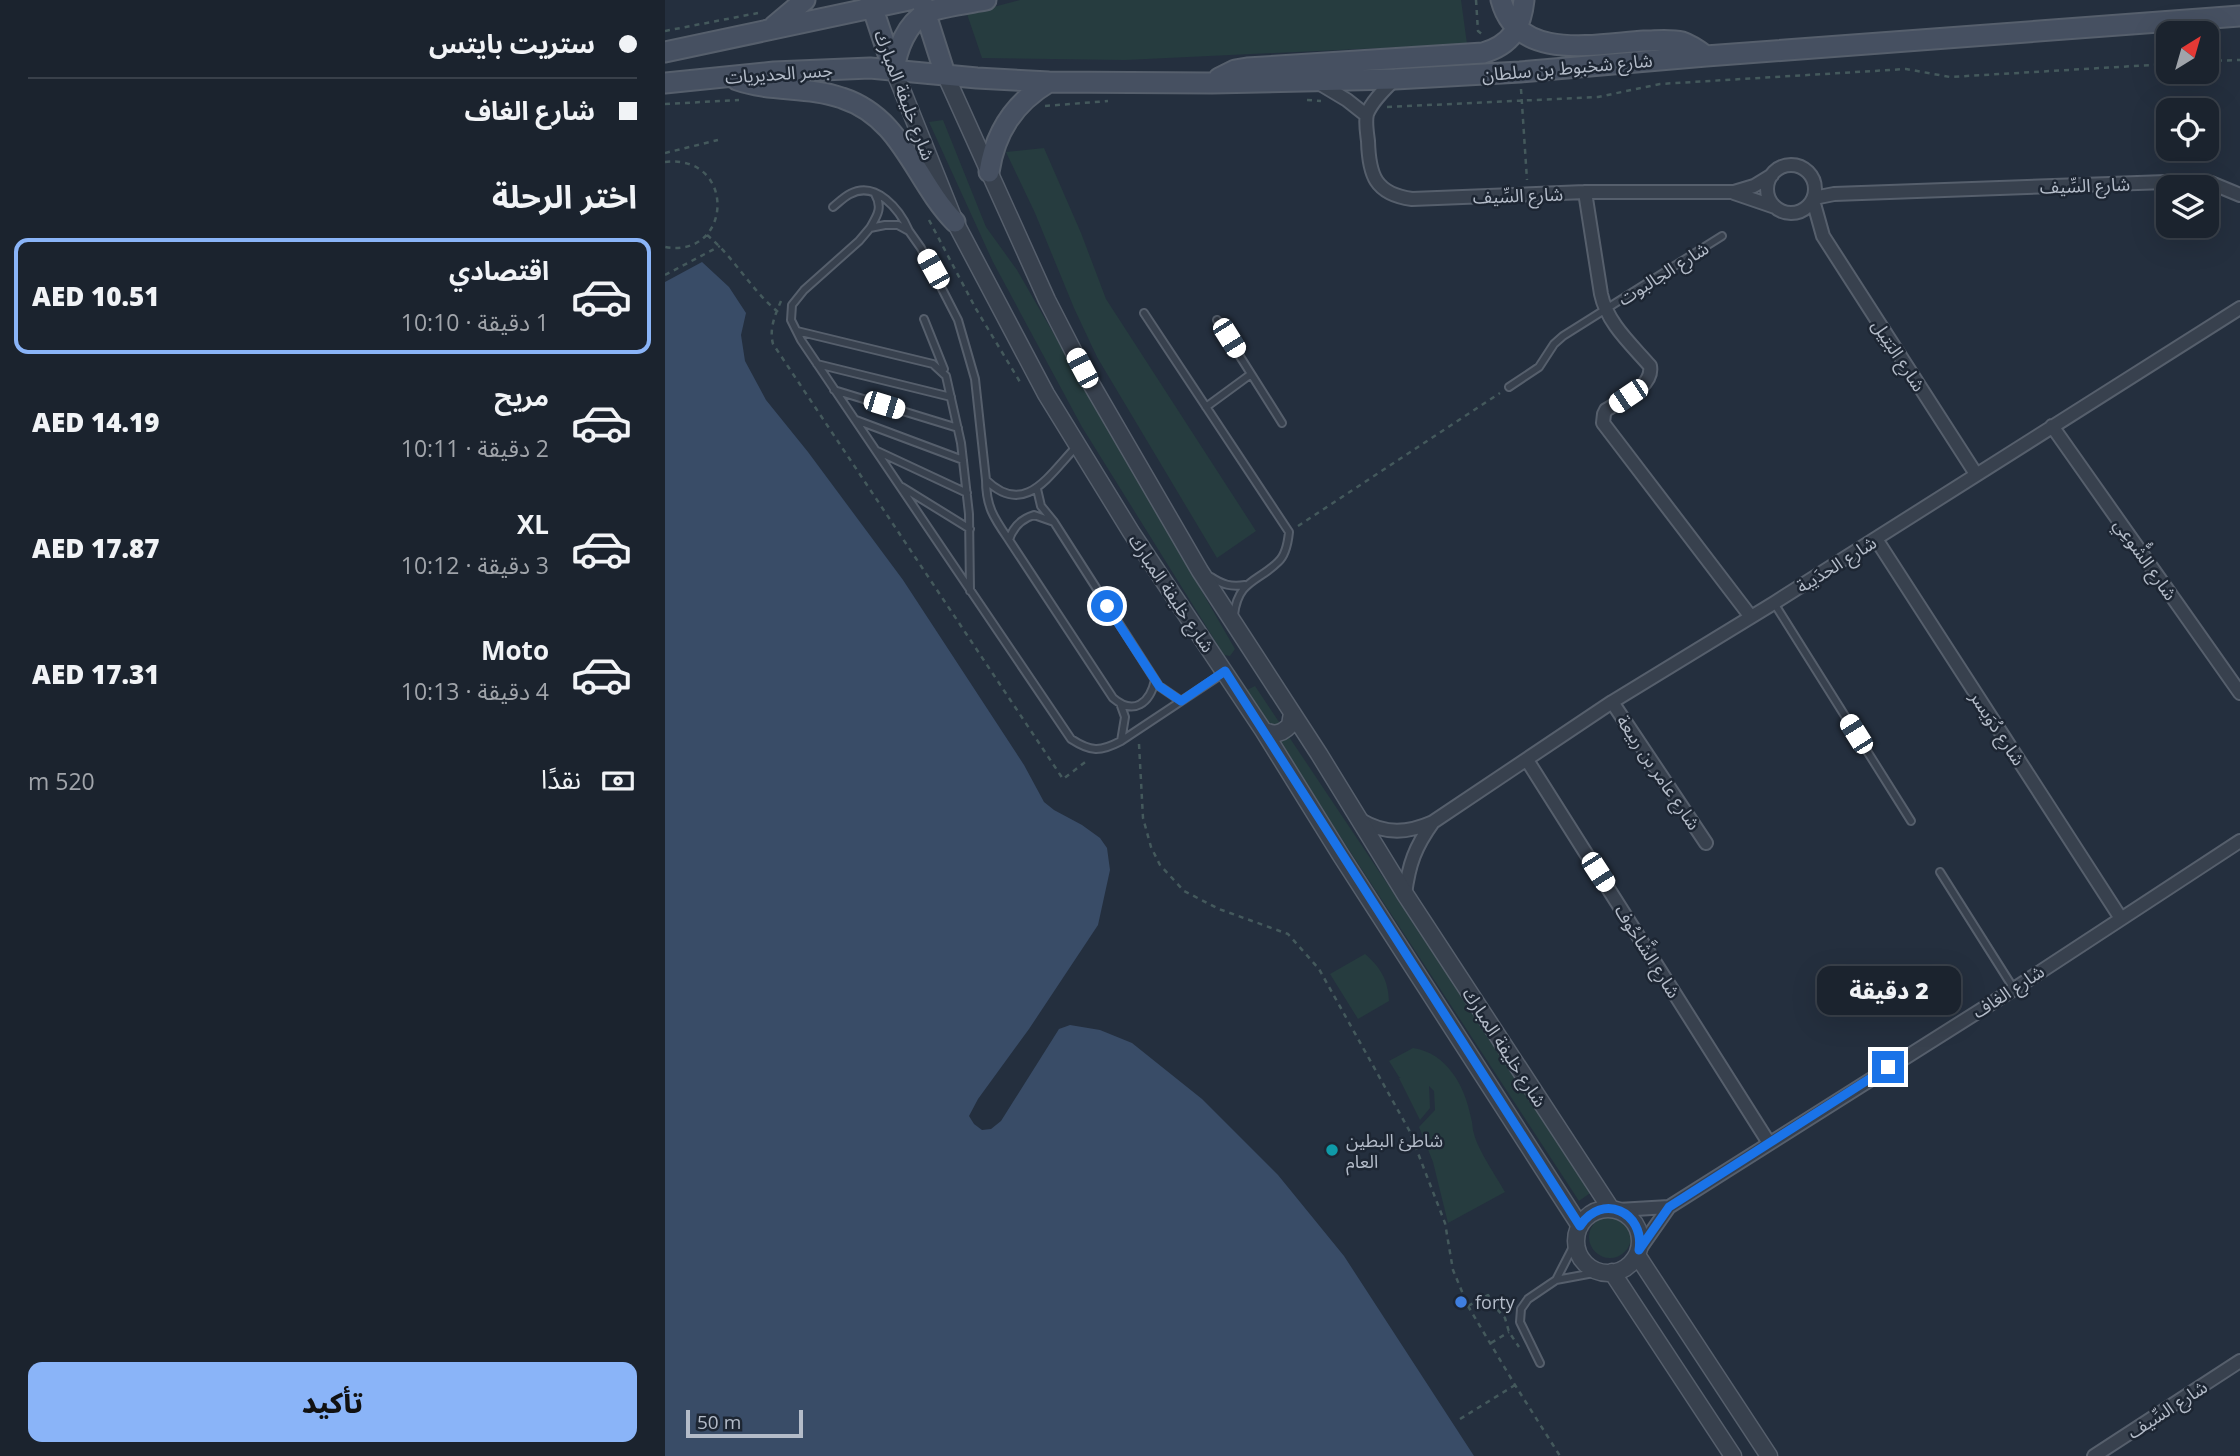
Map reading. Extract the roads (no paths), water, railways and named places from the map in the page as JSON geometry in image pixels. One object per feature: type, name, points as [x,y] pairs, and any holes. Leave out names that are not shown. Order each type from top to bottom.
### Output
[{"type":"main road","points":[[771,29],[806,0]]},
{"type":"main road","points":[[665,52],[871,4],[909,0]]},
{"type":"main road","points":[[894,70],[903,38],[924,6],[985,0]]},
{"type":"main road","points":[[1500,0],[1508,19],[1516,28],[1535,40],[1555,45],[1673,41],[1695,48],[1706,56]]},
{"type":"main road","points":[[1212,83],[1223,75],[1247,68],[1469,54],[1498,49],[1513,36],[1524,0]]},
{"type":"main road","name":"شارع خليفة المبارك","points":[[871,4],[894,70]]},
{"type":"main road","name":"شارع خليفة المبارك","points":[[924,6],[945,74]]},
{"type":"main road","name":"شارع شخبوط بن سلطان","points":[[894,70],[1049,82],[1212,83],[1395,79],[1520,72],[2240,16]]},
{"type":"main road","name":"جسر الحديريات","points":[[665,83],[822,70],[894,70]]},
{"type":"main road","points":[[726,76],[753,85],[841,97],[869,111],[896,135],[929,191],[955,222]]},
{"type":"main road","points":[[989,172],[995,143],[1009,116],[1027,96],[1049,82]]},
{"type":"street","name":"شارع خليفة المبارك","points":[[894,70],[955,222],[1010,328],[1077,446],[1263,730],[1578,1233]]},
{"type":"street","name":"شارع خليفة المبارك","points":[[945,74],[1047,300],[1076,356],[1200,571],[1361,820],[1405,894],[1614,1210]]},
{"type":"street","points":[[1316,82],[1371,112],[1382,92],[1395,79]]},
{"type":"street","name":"شارع السِّيف","points":[[1371,112],[1369,164],[1374,178],[1383,190],[1397,197],[1412,199],[1585,192],[1734,192],[1754,186],[1772,175]]},
{"type":"street","points":[[1812,177],[1815,191],[1813,199],[1801,211],[1784,212],[1775,207],[1767,188],[1772,175],[1778,169],[1793,165],[1844,194]]},
{"type":"street","name":"شارع السِّيف","points":[[1813,199],[1844,194],[2194,181],[2211,183],[2240,195]]},
{"type":"street","name":"شارع الجالبوت","points":[[1585,192],[1605,310],[1615,326],[1650,366],[1651,376],[1646,384],[1606,410],[1604,423],[1751,617]]},
{"type":"street","name":"شارع السِّيف","points":[[1734,192],[1775,207]]},
{"type":"street","name":"شارع البَتِيل","points":[[1813,199],[1823,236],[1976,474]]},
{"type":"street","name":"شارع البَتِيل","points":[[1794,213],[1823,236]]},
{"type":"street","name":"شارع الحدَيبة","points":[[1361,820],[1372,827],[1398,832],[1418,829],[1433,822],[1612,702],[1774,603],[2240,308]]},
{"type":"street","name":"شارع الشُّوعِي","points":[[2052,426],[2240,693]]},
{"type":"street","name":"شارع دُوَيسر","points":[[1876,539],[2120,917]]},
{"type":"street","name":"شارع عامر بن ربيعة","points":[[1612,702],[1706,843]]},
{"type":"street","points":[[1263,730],[1274,734],[1286,730],[1292,719],[1291,713]]},
{"type":"street","name":"شارع الشَّاحُوف","points":[[1527,760],[1769,1143]]},
{"type":"street","name":"شارع الحدَيبة","points":[[1405,894],[1415,850],[1433,822]]},
{"type":"street","name":"شارع الغاف","points":[[1638,1253],[1669,1207],[2014,989],[2120,917],[2240,841]]},
{"type":"street","name":"شارع الغاف","points":[[1614,1210],[1669,1207]]},
{"type":"street","points":[[1605,1272],[1628,1266],[1638,1253],[1641,1241],[1639,1230],[1627,1214],[1614,1210],[1598,1210],[1589,1215],[1578,1233],[1578,1251],[1583,1260],[1605,1272],[1733,1456]]},
{"type":"street","points":[[1638,1253],[1769,1456]]},
{"type":"street","name":"شارع السِّيف","points":[[2094,1456],[2240,1361]]},
{"type":"lane","points":[[832,207],[851,193],[865,189],[884,197],[904,219],[958,320],[975,379],[986,498],[992,516],[1113,698],[1130,707],[1144,702],[1153,691],[1155,680]]},
{"type":"lane","points":[[874,193],[880,202],[880,211],[870,228],[859,242],[804,290],[792,305],[791,320],[834,390],[1071,739],[1093,750],[1106,749],[1139,730],[1225,671]]},
{"type":"lane","points":[[870,228],[898,225],[909,231]]},
{"type":"lane","name":"شارع الجالبوت","points":[[1509,387],[1539,367],[1558,340],[1722,236]]},
{"type":"lane","points":[[1143,313],[1289,532],[1287,547],[1280,561],[1245,585],[1232,587],[1221,584],[1200,571]]},
{"type":"lane","points":[[924,319],[946,376],[958,428],[970,528],[970,591]]},
{"type":"lane","points":[[1217,320],[1282,424]]},
{"type":"lane","points":[[797,331],[933,364],[946,376]]},
{"type":"lane","points":[[817,364],[951,397]]},
{"type":"lane","points":[[1206,407],[1251,374]]},
{"type":"lane","points":[[834,390],[958,428]]},
{"type":"lane","points":[[854,419],[963,460]]},
{"type":"lane","points":[[986,480],[1005,494],[1021,495],[1037,489],[1077,446]]},
{"type":"lane","points":[[875,450],[967,493]]},
{"type":"lane","points":[[898,484],[970,528]]},
{"type":"lane","points":[[1037,489],[1041,506],[1155,680],[1167,693],[1181,701]]},
{"type":"lane","points":[[1009,540],[1012,532],[1028,517],[1034,515],[1053,523]]},
{"type":"lane","points":[[1233,624],[1235,609],[1245,585]]},
{"type":"lane","points":[[1774,603],[1911,821]]},
{"type":"lane","points":[[1120,704],[1125,717],[1121,741]]},
{"type":"lane","points":[[1940,872],[2014,989]]},
{"type":"lane","points":[[1556,1280],[1578,1233]]},
{"type":"lane","points":[[1540,1363],[1520,1322],[1521,1309],[1528,1299],[1556,1280],[1605,1272]]},
{"type":"water","points":[[702,262],[729,287],[746,313],[741,335],[745,361],[766,400],[903,580],[1024,765],[1044,802],[1100,838],[1107,848],[1110,870],[1098,925],[1029,1029],[978,1099],[969,1116],[974,1124],[982,1130],[991,1129],[1001,1121],[1059,1029],[1070,1025],[1100,1030],[1132,1043],[1202,1099],[1278,1175],[1344,1256],[1474,1456],[665,1456],[665,282]]},
{"type":"place","name":"شاطئ البطين العام","points":[[1332,1150]]},
{"type":"place","name":"forty","points":[[1461,1302]]}]
